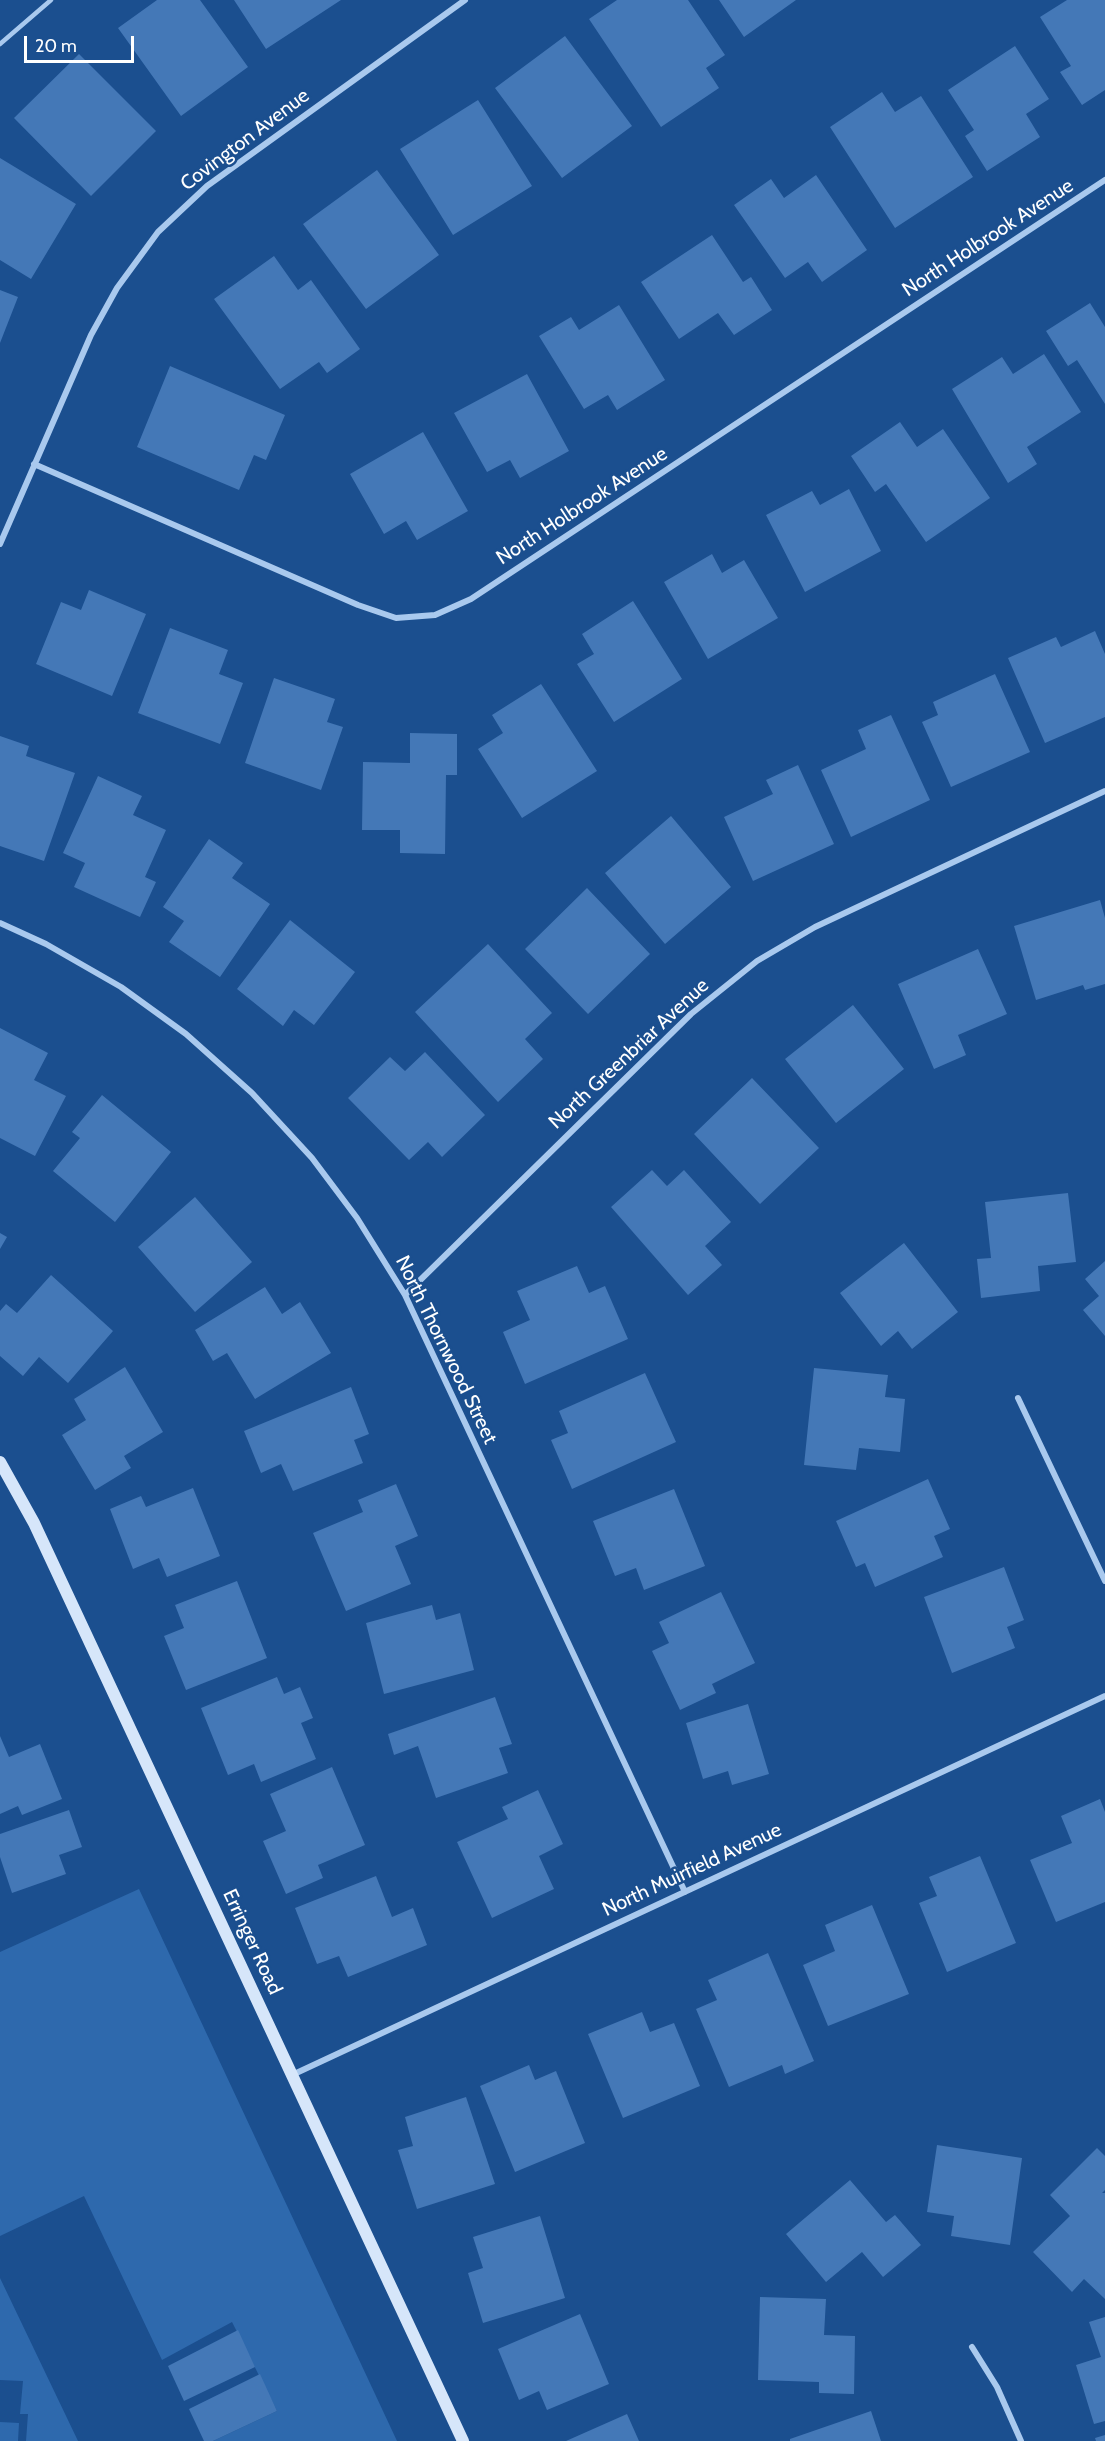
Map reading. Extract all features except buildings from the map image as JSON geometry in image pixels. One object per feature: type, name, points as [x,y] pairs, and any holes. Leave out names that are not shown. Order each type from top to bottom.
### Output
[{"type":"street","name":"Covington Avenue","points":[[0,544],[91,335],[117,288],[158,232],[207,186],[465,0]]},
{"type":"street","name":"North Holbrook Avenue","points":[[34,464],[358,605],[396,618],[435,615],[471,599],[1105,180]]},
{"type":"street","name":"North Greenbriar Avenue","points":[[405,1295],[691,1014],[757,961],[815,927],[1105,791]]},
{"type":"street","name":"North Thornwood Street","points":[[0,923],[46,944],[121,987],[186,1034],[252,1093],[319,1166],[357,1218],[405,1295],[685,1892]]},
{"type":"street","points":[[1018,1398],[1105,1581]]},
{"type":"street","name":"Erringer Road","points":[[0,1462],[34,1522],[463,2441]]},
{"type":"street","name":"North Muirfield Avenue","points":[[292,2075],[1105,1696]]},
{"type":"street","points":[[972,2347],[997,2386],[1021,2441]]},
{"type":"lane","points":[[0,44],[51,0]]},
{"type":"shaded area","points":[[139,1889],[397,2441],[213,2441],[277,2411],[232,2322],[162,2360],[84,2196],[0,2236],[0,1952]]},
{"type":"shaded area","points":[[0,2278],[78,2441],[26,2441],[28,2414],[20,2414],[23,2381],[0,2380]]},
{"type":"shaded area","points":[[0,2422],[19,2423],[18,2441],[0,2441]]}]
